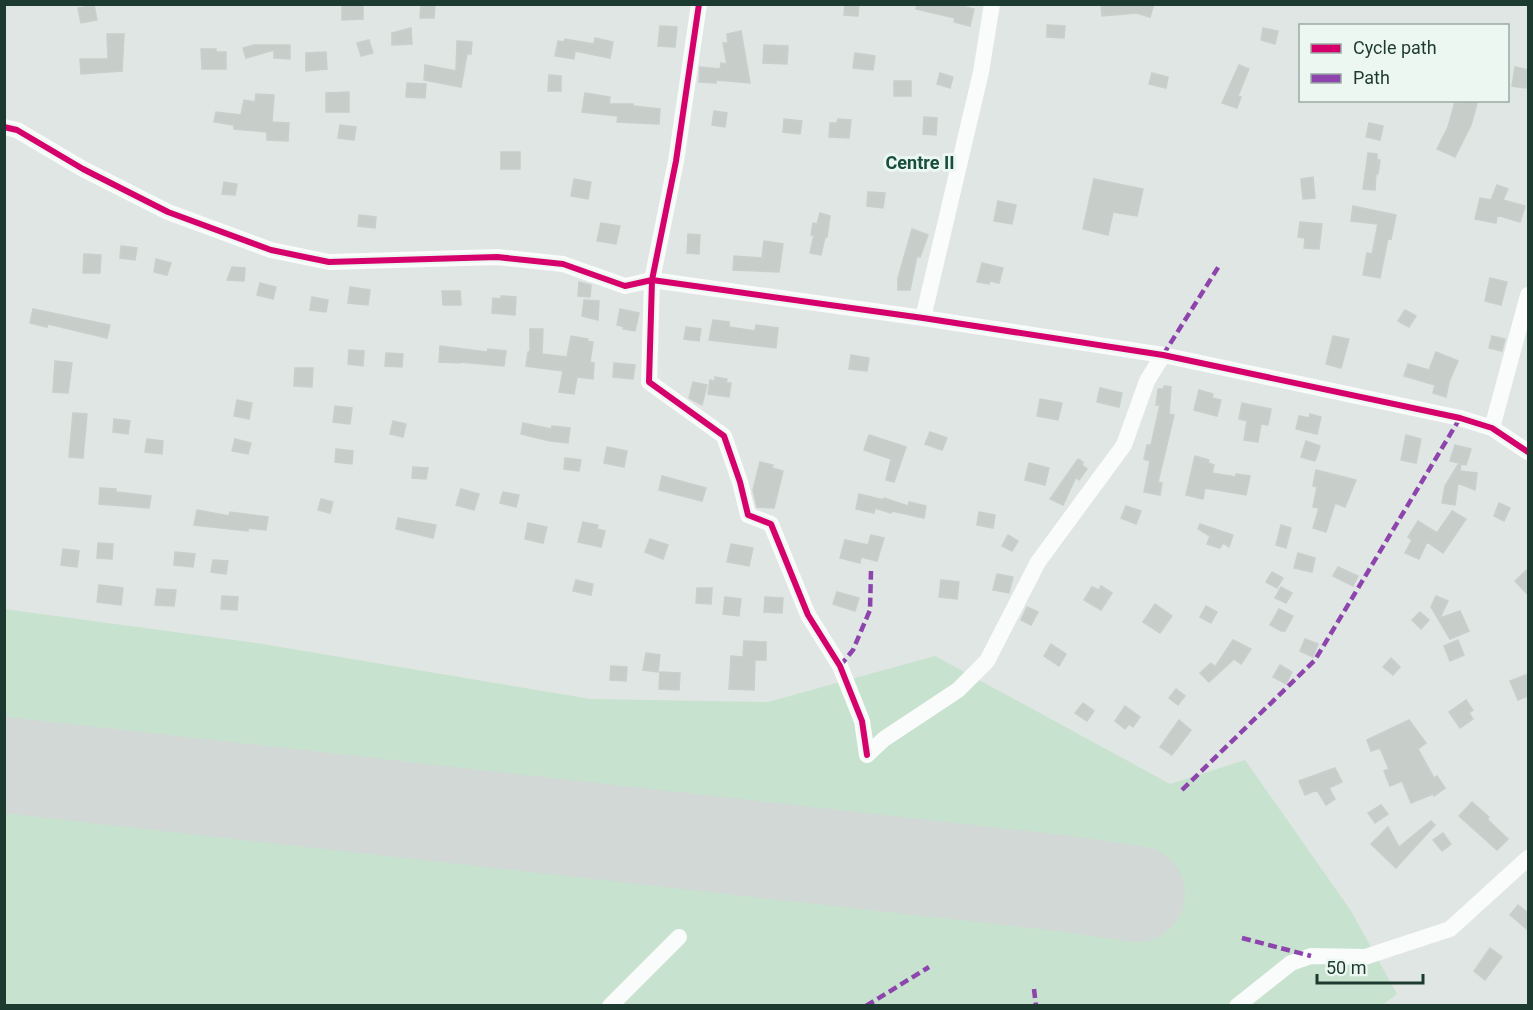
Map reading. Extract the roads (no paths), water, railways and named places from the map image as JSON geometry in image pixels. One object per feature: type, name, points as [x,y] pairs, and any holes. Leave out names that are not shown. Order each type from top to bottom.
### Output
[{"type":"street","points":[[699,4],[676,161],[652,280],[649,382],[724,436],[740,482],[748,515],[771,524],[808,615],[840,666],[862,721],[867,755],[884,739],[958,690],[987,661],[1038,562],[1124,445],[1147,381],[1163,356]]},
{"type":"street","points":[[923,318],[981,72],[992,4]]},
{"type":"street","points":[[4,127],[17,130],[83,169],[168,212],[271,250],[329,262],[497,257],[563,264],[625,286],[652,280],[923,318],[1163,356],[1460,418],[1492,428],[1528,453]]},
{"type":"street","points":[[1492,428],[1528,295]]},
{"type":"street","points":[[1237,1005],[1291,963],[1311,956],[1365,957],[1450,929],[1528,858]]},
{"type":"street","points":[[610,1005],[679,937]]},
{"type":"district","name":"Centre II","points":[[920,163]]}]
